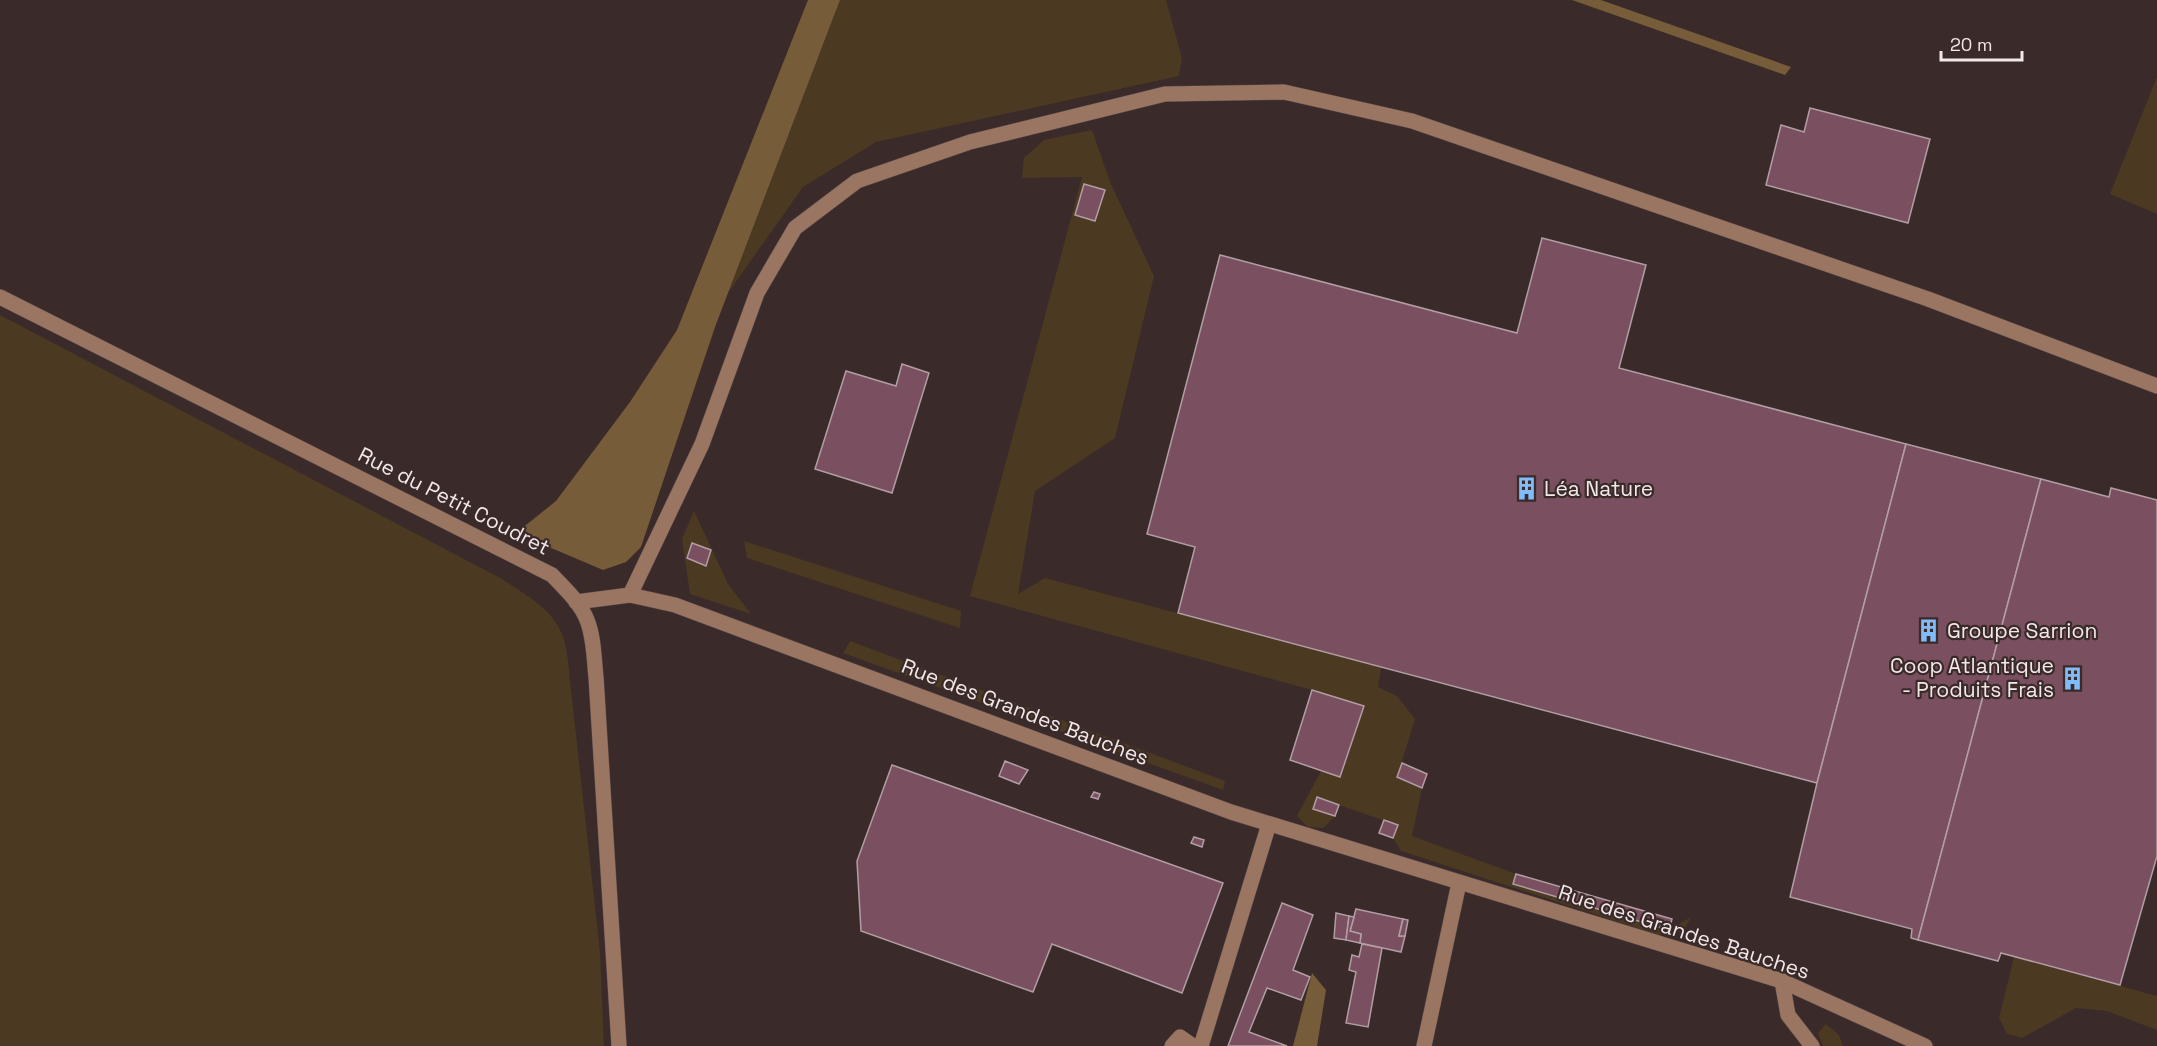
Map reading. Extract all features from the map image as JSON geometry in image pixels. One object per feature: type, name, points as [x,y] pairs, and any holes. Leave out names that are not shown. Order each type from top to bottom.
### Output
[{"type":"street","points":[[630,595],[702,444],[757,293],[795,228],[857,181],[970,142],[1165,94],[1284,92],[1412,120],[1928,299],[2157,386]]},
{"type":"street","name":"Rue du Petit Coudret","points":[[0,297],[552,574],[576,602],[587,620],[592,640],[596,677],[619,1046]]},
{"type":"street","name":"Rue des Grandes Bauches","points":[[576,602],[630,595],[686,609],[1232,812],[1782,981],[1925,1046]]},
{"type":"street","points":[[1201,1046],[1269,824]]},
{"type":"street","points":[[1424,1046],[1459,883]]},
{"type":"street","points":[[1782,981],[1788,1015],[1812,1046]]},
{"type":"street","points":[[1172,1046],[1180,1037],[1193,1046]]},
{"type":"shaded area","points":[[808,0],[840,0],[715,327],[641,547],[626,562],[603,570],[516,533],[556,501],[630,402],[677,330]]},
{"type":"shaded area","points":[[840,0],[1166,0],[1182,58],[1179,76],[876,142],[803,187],[728,293]]},
{"type":"shaded area","points":[[1572,0],[1601,0],[1791,67],[1785,75]]},
{"type":"shaded area","points":[[2157,77],[2157,214],[2110,194]]},
{"type":"shaded area","points":[[1092,130],[1110,182],[1154,276],[1115,438],[1035,491],[1018,594],[1045,578],[1381,667],[1378,687],[1397,696],[1415,719],[1397,777],[1422,788],[1412,836],[1516,874],[1513,884],[1669,930],[1691,917],[1683,931],[1659,935],[1401,851],[1393,838],[1397,825],[1339,805],[1335,816],[1323,828],[1308,827],[1297,816],[1321,771],[1341,777],[1364,706],[970,596],[1082,177],[1022,178],[1024,158],[1044,140]]},
{"type":"shaded area","points":[[0,315],[502,579],[549,613],[561,632],[568,662],[600,952],[604,1046],[0,1046]]},
{"type":"shaded area","points":[[694,511],[728,584],[751,614],[690,594],[682,539]]},
{"type":"shaded area","points":[[744,541],[961,611],[960,628],[747,558]]},
{"type":"shaded area","points":[[850,641],[1225,781],[1223,790],[843,653]]},
{"type":"shaded area","points":[[2014,957],[2157,996],[2157,1030],[2107,1011],[2076,1008],[2022,1038],[2007,1034],[1999,1018]]},
{"type":"shaded area","points":[[1312,973],[1326,990],[1317,1046],[1293,1046]]},
{"type":"shaded area","points":[[1826,1024],[1839,1035],[1843,1046],[1823,1046],[1818,1033]]},
{"type":"building","points":[[1810,108],[1930,139],[1908,223],[1766,185],[1781,125],[1804,132]]},
{"type":"building","points":[[1084,184],[1105,190],[1095,221],[1075,215]]},
{"type":"building","name":"Léa Nature","points":[[1542,238],[1646,265],[1619,368],[1906,444],[1817,783],[1178,613],[1195,547],[1147,534],[1220,255],[1517,333]]},
{"type":"building","points":[[902,364],[929,373],[892,493],[815,469],[846,371],[896,386]]},
{"type":"building","name":"Groupe Sarrion","points":[[1906,444],[2041,479],[1918,940],[1911,938],[1912,929],[1790,897],[1817,783]]},
{"type":"building","name":"Coop Atlantique - Produits Frais","points":[[2041,479],[2109,497],[2111,488],[2157,500],[2157,856],[2120,985],[2001,953],[1998,961],[1918,940]]},
{"type":"building","points":[[692,543],[711,550],[706,566],[687,558]]},
{"type":"building","points":[[1312,690],[1364,706],[1340,777],[1290,760]]},
{"type":"building","points":[[1005,761],[1028,770],[1019,784],[999,776]]},
{"type":"building","points":[[1402,763],[1427,774],[1422,788],[1397,777]]},
{"type":"building","points":[[892,765],[1223,883],[1182,993],[1052,944],[1033,992],[861,931],[857,861]]},
{"type":"building","points":[[1094,792],[1100,794],[1098,799],[1091,797]]},
{"type":"building","points":[[1317,797],[1339,805],[1335,816],[1313,809]]},
{"type":"building","points":[[1384,820],[1398,825],[1393,838],[1379,833]]},
{"type":"building","points":[[1194,837],[1204,840],[1202,847],[1191,843]]},
{"type":"building","points":[[1516,874],[1672,919],[1669,930],[1513,884]]},
{"type":"building","points":[[1282,903],[1313,915],[1293,970],[1310,977],[1301,1000],[1267,988],[1249,1032],[1287,1046],[1228,1046]]},
{"type":"building","points":[[1356,909],[1403,919],[1399,936],[1405,936],[1401,952],[1360,943],[1361,934],[1350,931]]},
{"type":"building","points":[[1336,913],[1349,916],[1346,940],[1334,938]]},
{"type":"building","points":[[1349,916],[1354,917],[1350,931],[1361,934],[1360,943],[1346,940]]},
{"type":"building","points":[[1403,919],[1408,920],[1405,936],[1399,936]]},
{"type":"building","points":[[1362,944],[1382,948],[1368,1027],[1346,1023],[1356,972],[1349,970],[1352,955],[1359,957]]},
{"type":"place","name":"Léa Nature","points":[[1526,489]]},
{"type":"place","name":"Groupe Sarrion","points":[[1929,631]]},
{"type":"place","name":"Coop Atlantique - Produits Frais","points":[[2072,678]]}]
